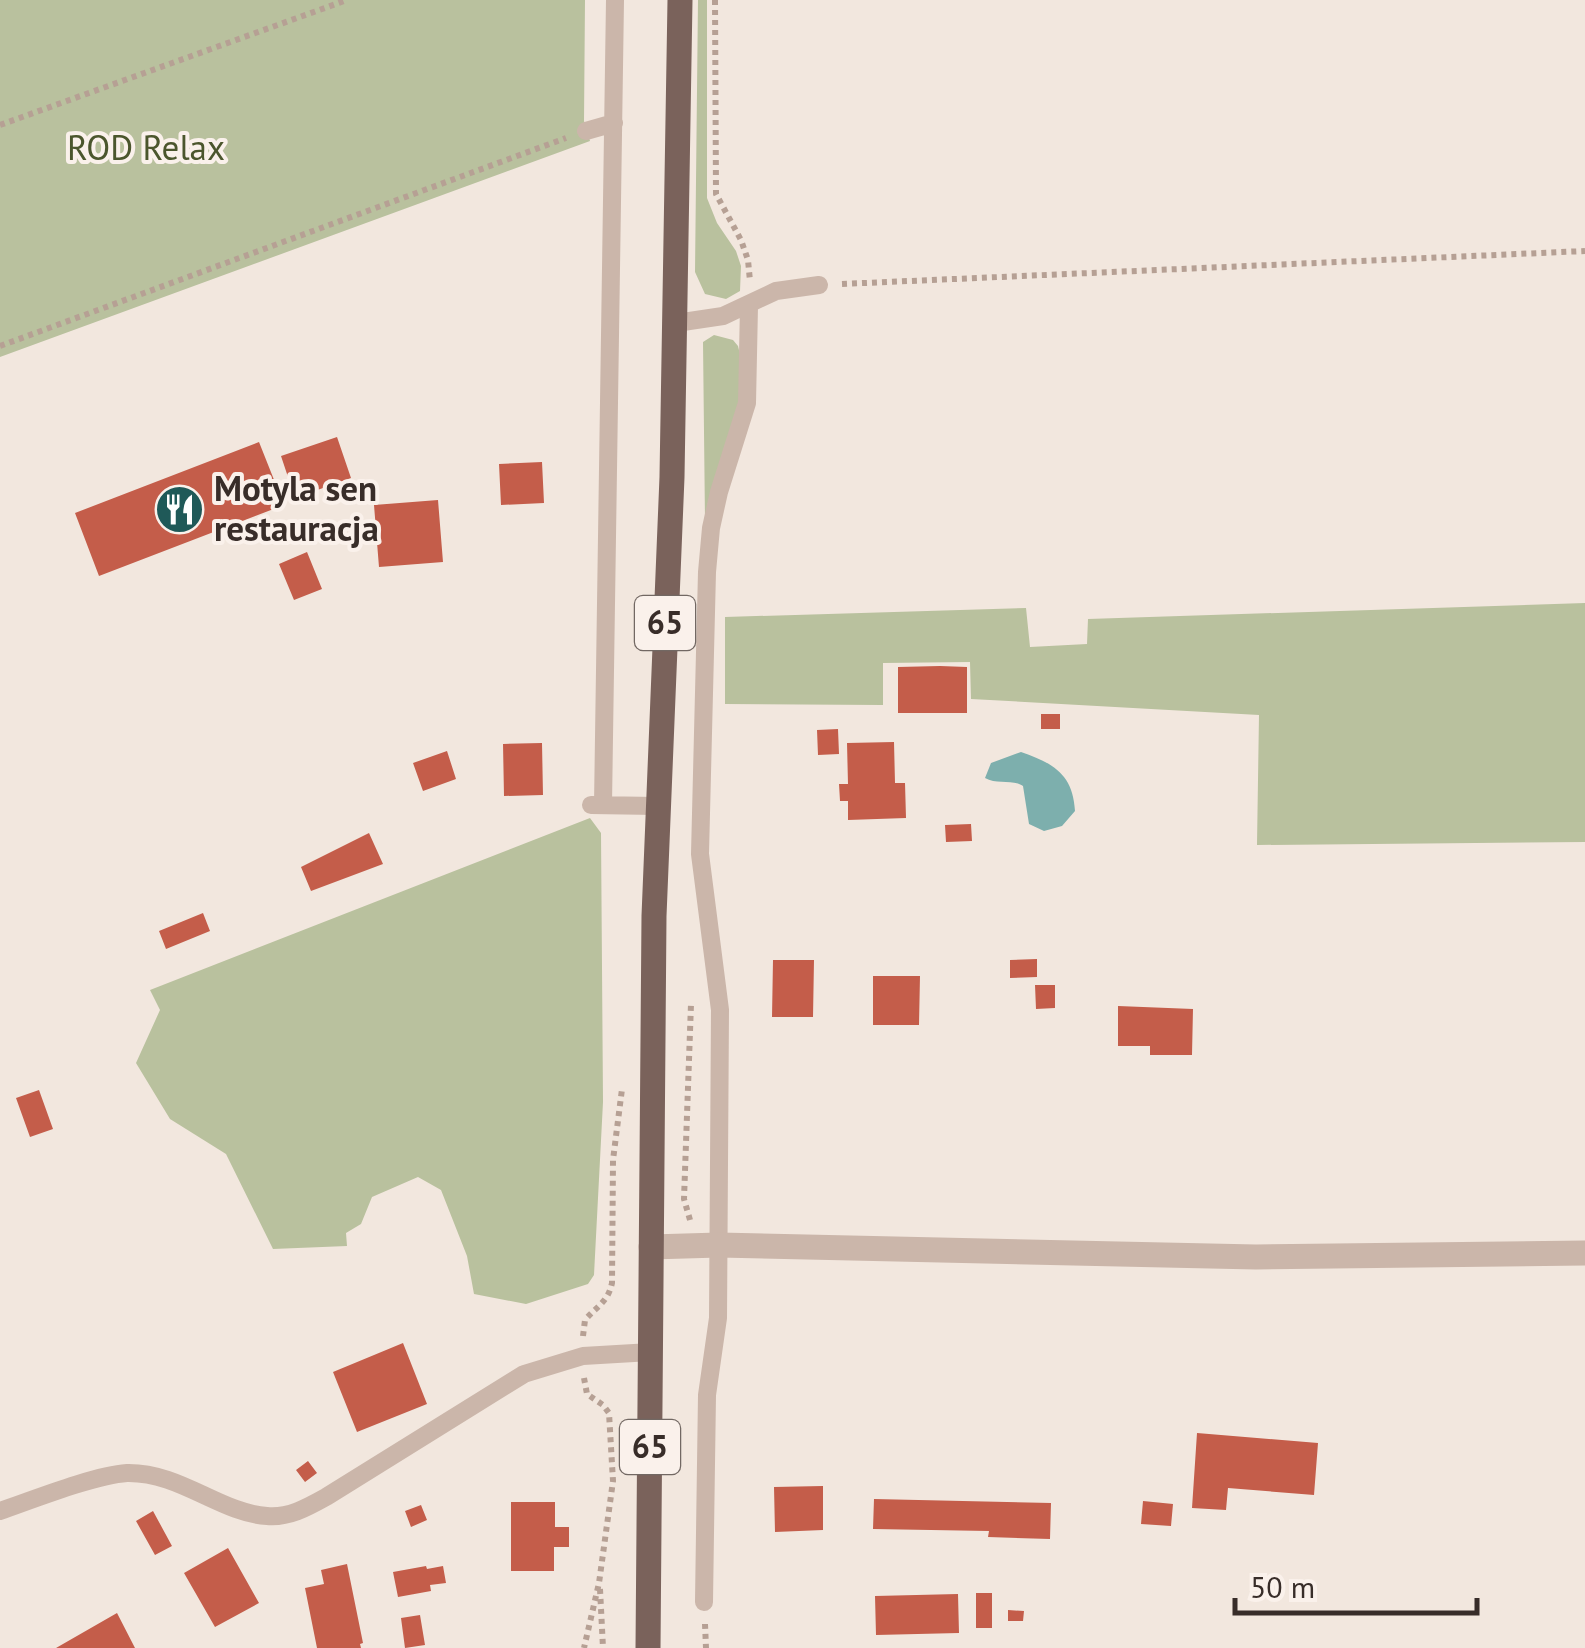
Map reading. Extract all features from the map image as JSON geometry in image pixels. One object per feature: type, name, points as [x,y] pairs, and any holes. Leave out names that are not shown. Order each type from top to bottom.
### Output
[{"type":"main road","name":"65","points":[[648,1648],[657,806],[676,323],[680,0]]},
{"type":"street","points":[[650,1247],[719,1245],[1256,1258],[1585,1253]]},
{"type":"lane","points":[[615,0],[597,805],[657,806]]},
{"type":"lane","points":[[586,131],[614,123]]},
{"type":"lane","points":[[676,323],[700,321],[749,306],[776,291],[819,285]]},
{"type":"lane","points":[[704,1602],[707,1395],[718,1318],[720,1010],[700,854],[707,572],[719,492],[747,403],[749,306]]},
{"type":"lane","points":[[0,1511],[124,1473],[159,1476],[266,1516],[300,1511],[524,1374],[583,1356],[651,1352]]},
{"type":"path","points":[[0,125],[347,0]]},
{"type":"path","points":[[715,0],[716,194],[748,260],[749,306]]},
{"type":"path","points":[[0,346],[586,131]]},
{"type":"path","points":[[819,285],[1585,251]]},
{"type":"path","points":[[692,996],[684,1198],[687,1215],[694,1224]]},
{"type":"path","points":[[612,1283],[613,1160],[623,1075]]},
{"type":"path","points":[[584,1648],[599,1583],[613,1481],[612,1426]]},
{"type":"path","points":[[599,1583],[603,1648]]},
{"type":"green space","name":"ROD Relax","points":[[0,0],[585,0],[584,121],[590,141],[0,357]]},
{"type":"green space","points":[[698,0],[707,0],[707,198],[741,266],[740,291],[726,299],[705,294],[695,272]]},
{"type":"green space","points":[[714,335],[733,340],[738,346],[741,390],[705,520],[703,342]]},
{"type":"green space","points":[[1585,603],[1585,842],[1257,845],[1259,715],[971,699],[970,662],[883,663],[883,705],[725,704],[725,617],[1026,608],[1030,647],[1087,644],[1088,619]]},
{"type":"green space","points":[[590,818],[601,833],[603,1102],[594,1275],[588,1284],[526,1304],[474,1294],[467,1256],[441,1190],[418,1177],[372,1197],[361,1224],[346,1233],[347,1246],[273,1249],[226,1154],[170,1119],[136,1063],[160,1010],[150,990]]},
{"type":"water","points":[[1021,752],[1052,766],[1070,788],[1075,811],[1062,826],[1044,831],[1029,824],[1023,786],[985,778],[991,763]]},
{"type":"building","points":[[337,437],[351,478],[295,498],[281,456]]},
{"type":"building","points":[[259,442],[284,505],[99,576],[75,513]]},
{"type":"building","points":[[542,462],[544,503],[501,505],[499,464]]},
{"type":"building","points":[[438,500],[443,562],[379,567],[374,505]]},
{"type":"building","points":[[307,552],[322,589],[294,600],[279,564]]},
{"type":"building","points":[[898,667],[967,667],[967,713],[898,713]]},
{"type":"building","points":[[1041,714],[1060,714],[1060,729],[1041,729]]},
{"type":"building","points":[[838,729],[839,754],[818,755],[817,730]]},
{"type":"building","points":[[894,742],[895,783],[905,783],[906,818],[848,820],[848,801],[840,801],[839,784],[848,784],[847,743]]},
{"type":"building","points":[[542,743],[543,795],[504,796],[503,744]]},
{"type":"building","points":[[447,751],[456,779],[423,791],[413,763]]},
{"type":"building","points":[[971,824],[972,841],[946,842],[945,825]]},
{"type":"building","points":[[369,833],[383,864],[311,891],[301,867]]},
{"type":"building","points":[[203,913],[210,931],[166,949],[159,931]]},
{"type":"building","points":[[1037,959],[1037,977],[1010,978],[1010,960]]},
{"type":"building","points":[[773,960],[814,960],[813,1017],[772,1017]]},
{"type":"building","points":[[873,976],[920,976],[919,1025],[873,1025]]},
{"type":"building","points":[[1035,985],[1055,985],[1055,1008],[1036,1009]]},
{"type":"building","points":[[1118,1006],[1193,1009],[1192,1055],[1150,1055],[1150,1046],[1118,1046]]},
{"type":"building","points":[[39,1090],[53,1129],[30,1137],[16,1098]]},
{"type":"building","points":[[403,1343],[427,1404],[357,1432],[333,1372]]},
{"type":"building","points":[[1197,1433],[1318,1443],[1314,1495],[1228,1488],[1226,1510],[1192,1508]]},
{"type":"building","points":[[308,1461],[317,1473],[305,1482],[296,1470]]},
{"type":"building","points":[[823,1486],[823,1530],[775,1532],[774,1487]]},
{"type":"building","points":[[874,1499],[1051,1503],[1050,1539],[988,1537],[989,1531],[873,1529]]},
{"type":"building","points":[[1143,1501],[1173,1504],[1171,1526],[1141,1524]]},
{"type":"building","points":[[511,1502],[555,1502],[555,1527],[569,1527],[569,1547],[554,1547],[554,1571],[511,1571]]},
{"type":"building","points":[[421,1505],[427,1520],[411,1527],[405,1511]]},
{"type":"building","points":[[153,1511],[172,1546],[155,1555],[136,1521]]},
{"type":"building","points":[[228,1548],[259,1603],[215,1627],[184,1573]]},
{"type":"building","points":[[347,1564],[363,1643],[361,1648],[317,1648],[305,1588],[324,1584],[321,1570]]},
{"type":"building","points":[[443,1566],[446,1583],[430,1585],[431,1591],[398,1597],[393,1572]]},
{"type":"building","points":[[976,1593],[992,1593],[992,1628],[976,1628]]},
{"type":"building","points":[[958,1594],[959,1633],[876,1635],[875,1596]]},
{"type":"building","points":[[1008,1610],[1024,1611],[1023,1621],[1008,1621]]},
{"type":"building","points":[[117,1613],[135,1648],[56,1648]]},
{"type":"building","points":[[420,1615],[425,1645],[405,1648],[401,1618]]},
{"type":"place","name":"Motyla sen restauracja","points":[[179,509]]}]
